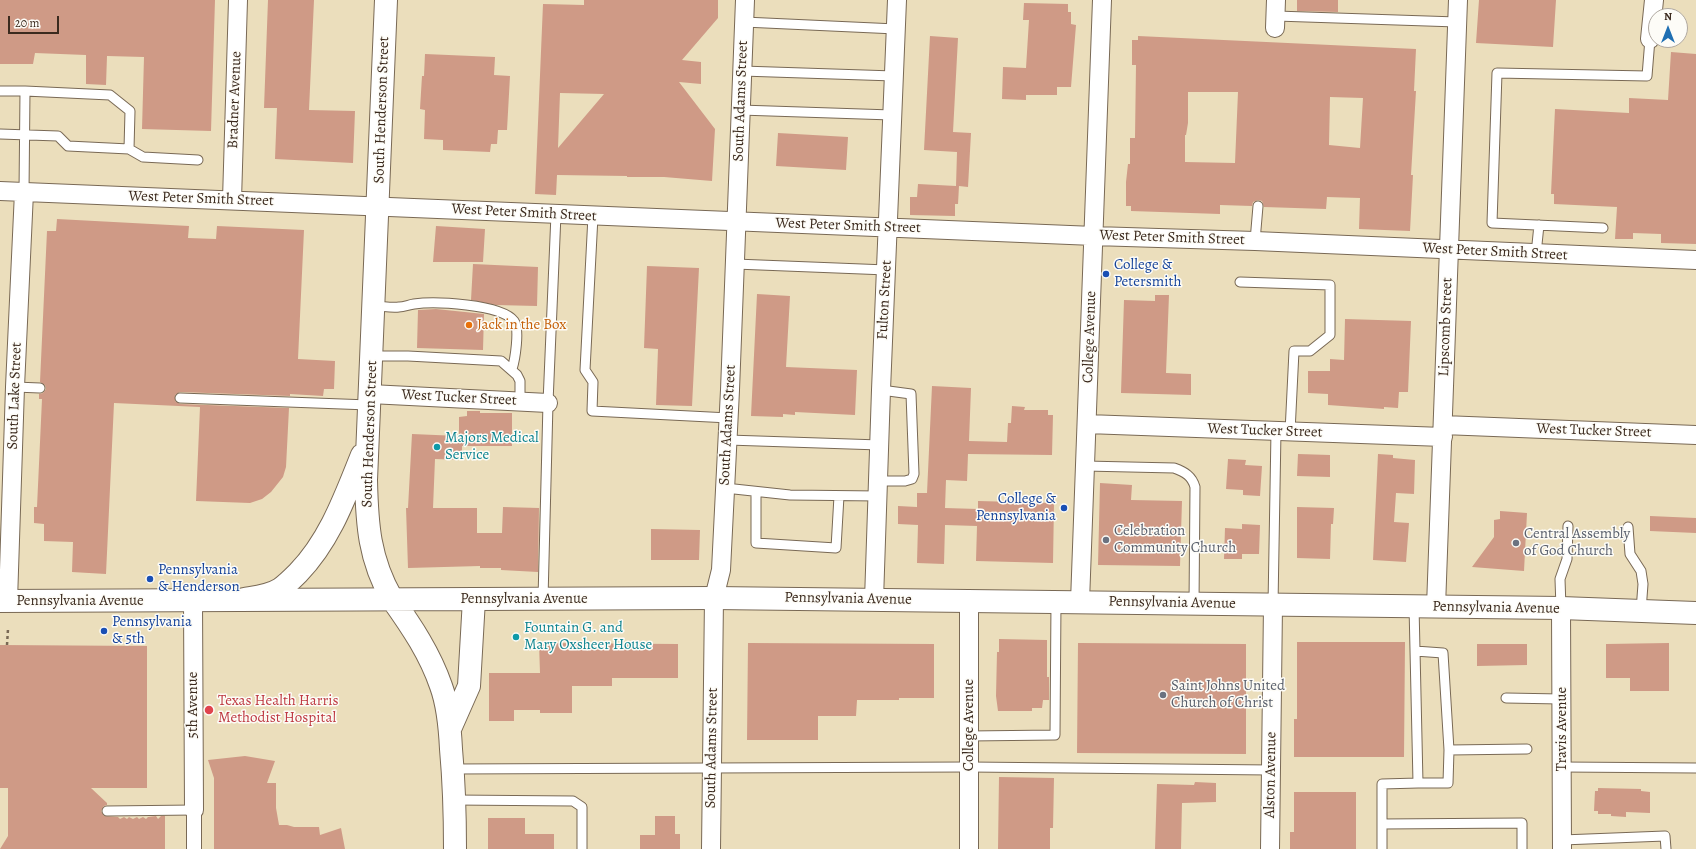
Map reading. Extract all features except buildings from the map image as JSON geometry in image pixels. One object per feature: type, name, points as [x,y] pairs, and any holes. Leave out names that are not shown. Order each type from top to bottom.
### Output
[{"type":"street","name":"Bradner Avenue","points":[[232,200],[238,0]]},
{"type":"street","name":"South Henderson Street","points":[[386,0],[372,356],[367,443],[366,499],[371,546],[382,581],[392,599],[422,642],[433,664],[442,688],[450,729],[453,769],[455,849]]},
{"type":"street","name":"South Adams Street","points":[[711,849],[714,598],[721,570],[728,440],[745,0]]},
{"type":"street","name":"Fulton Street","points":[[874,600],[897,0]]},
{"type":"street","name":"College Avenue","points":[[1080,602],[1102,0]]},
{"type":"street","name":"Lipscomb Street","points":[[1436,607],[1458,0]]},
{"type":"street","name":"West Peter Smith Street","points":[[0,191],[1696,260]]},
{"type":"street","name":"South Lake Street","points":[[4,600],[7,386],[24,192]]},
{"type":"street","name":"West Tucker Street","points":[[369,400],[548,403]]},
{"type":"street","name":"West Tucker Street","points":[[1087,424],[1283,431],[1443,431],[1696,435]]},
{"type":"street","points":[[244,599],[266,595],[280,589],[307,563],[319,548],[337,516],[367,443]]},
{"type":"street","name":"Pennsylvania Avenue","points":[[4,600],[714,598],[1561,608],[1696,613]]},
{"type":"street","points":[[450,729],[469,686],[474,599]]},
{"type":"street","name":"5th Avenue","points":[[193,600],[194,810]]},
{"type":"street","name":"College Avenue","points":[[969,601],[969,849]]},
{"type":"street","name":"Alston Avenue","points":[[1270,849],[1273,605]]},
{"type":"street","name":"Travis Avenue","points":[[1561,608],[1562,844]]},
{"type":"street","points":[[194,810],[194,849]]},
{"type":"lane","points":[[1276,15],[1457,22]]},
{"type":"lane","points":[[744,22],[896,29]]},
{"type":"lane","points":[[1603,228],[1492,223],[1497,73],[1648,76],[1650,48]]},
{"type":"lane","points":[[742,71],[894,76]]},
{"type":"lane","points":[[0,91],[110,95],[130,111],[129,148]]},
{"type":"lane","points":[[24,192],[25,91]]},
{"type":"lane","points":[[740,110],[892,115]]},
{"type":"lane","points":[[0,134],[58,136],[68,146],[129,148],[143,157],[198,160]]},
{"type":"lane","points":[[1256,241],[1258,206]]},
{"type":"lane","points":[[542,598],[556,214]]},
{"type":"lane","points":[[593,216],[584,370],[593,382],[592,411],[729,418]]},
{"type":"lane","points":[[1536,254],[1539,225]]},
{"type":"lane","points":[[735,264],[887,270]]},
{"type":"lane","points":[[1240,282],[1330,285],[1330,335],[1310,351],[1294,351],[1283,431],[1273,605]]},
{"type":"lane","points":[[374,306],[401,307],[412,304],[478,306],[504,314],[514,322],[516,328],[516,355],[512,369]]},
{"type":"lane","points":[[372,356],[500,361],[512,369],[520,381],[520,402]]},
{"type":"lane","points":[[7,386],[40,388]]},
{"type":"lane","points":[[725,488],[790,495],[839,496],[879,489],[912,479],[914,474],[911,394],[881,390]]},
{"type":"lane","points":[[180,398],[369,400]]},
{"type":"lane","points":[[728,440],[880,445]]},
{"type":"lane","points":[[1085,466],[1174,468],[1184,472],[1193,479],[1194,604]]},
{"type":"lane","points":[[756,492],[756,543],[836,548],[839,496]]},
{"type":"lane","points":[[1561,608],[1560,580],[1566,559],[1568,526]]},
{"type":"lane","points":[[1628,527],[1630,554],[1641,571],[1643,584],[1641,611]]},
{"type":"lane","points":[[969,736],[1055,735],[1056,602]]},
{"type":"lane","points":[[1414,606],[1418,783]]},
{"type":"lane","points":[[1382,849],[1382,784],[1448,783],[1449,750],[1443,653],[1415,651]]},
{"type":"lane","points":[[1506,698],[1561,699]]},
{"type":"lane","points":[[1449,750],[1527,749]]},
{"type":"lane","points":[[453,769],[969,767],[1271,770]]},
{"type":"lane","points":[[1562,767],[1696,768]]},
{"type":"lane","points":[[454,800],[573,801],[582,807],[582,849]]},
{"type":"lane","points":[[107,811],[194,810]]},
{"type":"lane","points":[[1382,824],[1522,823],[1522,849]]},
{"type":"lane","points":[[1562,844],[1666,836],[1666,849]]},
{"type":"path","points":[[8,629],[8,645]]},
{"type":"place","name":"College & Petersmith","points":[[1106,274]]},
{"type":"place","name":"Jack in the Box","points":[[469,325]]},
{"type":"place","name":"Majors Medical Service","points":[[437,447]]},
{"type":"place","name":"College & Pennsylvania","points":[[1064,508]]},
{"type":"place","name":"Celebration Community Church","points":[[1106,540]]},
{"type":"place","name":"Central Assembly of God Church","points":[[1516,543]]},
{"type":"place","name":"Pennsylvania & Henderson","points":[[150,579]]},
{"type":"place","name":"Pennsylvania & 5th","points":[[104,631]]},
{"type":"place","name":"Fountain G. and Mary Oxsheer House","points":[[516,637]]},
{"type":"place","name":"Saint Johns United Church of Christ","points":[[1163,695]]},
{"type":"place","name":"Texas Health Harris Methodist Hospital","points":[[209,710]]}]
